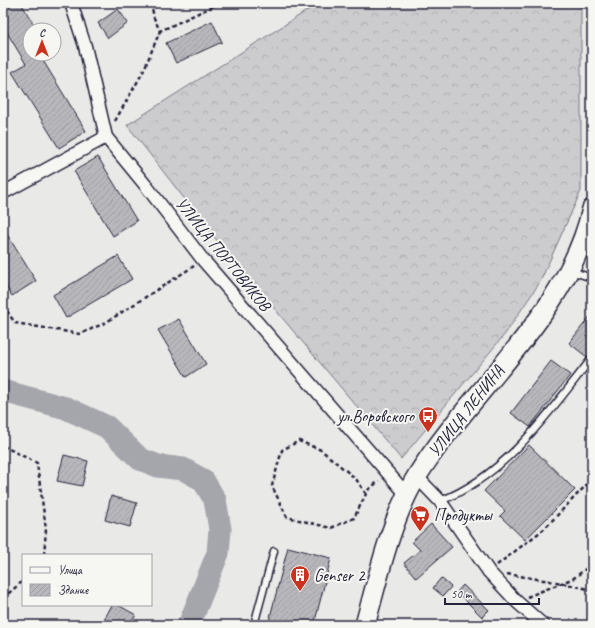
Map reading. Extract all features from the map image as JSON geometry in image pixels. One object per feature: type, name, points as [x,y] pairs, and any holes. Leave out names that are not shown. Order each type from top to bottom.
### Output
[{"type":"main road","name":"УЛИЦА ЛЕНИНА","points":[[365,625],[382,562],[407,495],[417,476],[442,439],[538,320],[569,270],[591,219]]},
{"type":"street","name":"УЛИЦА ПОРТОВИКОВ","points":[[71,3],[85,46],[106,137],[147,187],[203,260],[387,474],[407,495]]},
{"type":"street","points":[[3,193],[106,137]]},
{"type":"street","points":[[417,476],[440,501],[489,572],[516,601],[542,625]]},
{"type":"lane","points":[[569,270],[592,278]]},
{"type":"lane","points":[[440,501],[455,495],[474,484],[508,458],[537,428],[592,358]]},
{"type":"lane","points":[[254,625],[274,551]]},
{"type":"path","points":[[151,3],[154,18],[160,31]]},
{"type":"path","points":[[106,137],[143,72],[160,31],[220,3]]},
{"type":"path","points":[[3,305],[15,323],[80,334],[105,323],[203,260]]},
{"type":"path","points":[[366,494],[356,480],[322,450],[299,441],[282,450],[272,486],[287,517],[331,528],[354,518],[366,494],[368,490],[387,474]]},
{"type":"path","points":[[3,446],[37,463],[46,529],[44,554]]},
{"type":"path","points":[[489,572],[544,529],[592,479]]},
{"type":"path","points":[[516,601],[574,578],[592,564]]},
{"type":"path","points":[[489,572],[562,583],[592,590]]},
{"type":"path","points":[[3,598],[22,582]]},
{"type":"green space","points":[[319,3],[581,3],[581,191],[540,282],[505,334],[401,459],[215,238],[127,125]]},
{"type":"building","points":[[3,3],[21,3],[32,22],[22,22],[22,57],[3,26]]},
{"type":"building","points":[[118,9],[128,23],[108,38],[98,23]]},
{"type":"building","points":[[212,21],[222,42],[176,63],[166,43]]},
{"type":"building","points":[[25,62],[44,62],[86,131],[59,148],[12,72],[26,64]]},
{"type":"building","points":[[98,157],[137,221],[113,236],[74,171]]},
{"type":"building","points":[[3,228],[36,281],[12,296],[3,282]]},
{"type":"building","points":[[118,256],[132,279],[66,318],[53,295]]},
{"type":"building","points":[[592,314],[592,354],[587,357],[569,343]]},
{"type":"building","points":[[179,319],[206,364],[186,377],[158,330]]},
{"type":"building","points":[[551,361],[570,375],[530,427],[511,413]]},
{"type":"building","points":[[529,445],[575,490],[525,540],[500,516],[505,511],[484,491]]},
{"type":"building","points":[[64,455],[88,461],[82,486],[57,481]]},
{"type":"building","points":[[111,496],[137,503],[130,527],[105,520]]},
{"type":"building","points":[[431,524],[452,547],[416,578],[404,563],[420,550],[412,542]]},
{"type":"building","name":"Genser 2","points":[[288,547],[331,558],[314,625],[268,625]]},
{"type":"building","points":[[441,578],[451,587],[443,596],[433,588]]},
{"type":"building","points":[[463,585],[489,610],[482,617],[457,592]]},
{"type":"building","points":[[111,606],[120,606],[136,615],[130,625],[108,625],[103,622]]},
{"type":"waterway","points":[[3,391],[66,408],[107,427],[140,459],[158,466],[183,469],[203,480],[215,500],[220,529],[218,553],[189,625]]},
{"type":"place","name":"ул.Воровского","points":[[428,433]]},
{"type":"place","name":"Продукты","points":[[420,532]]},
{"type":"place","name":"Genser 2","points":[[300,592]]}]
